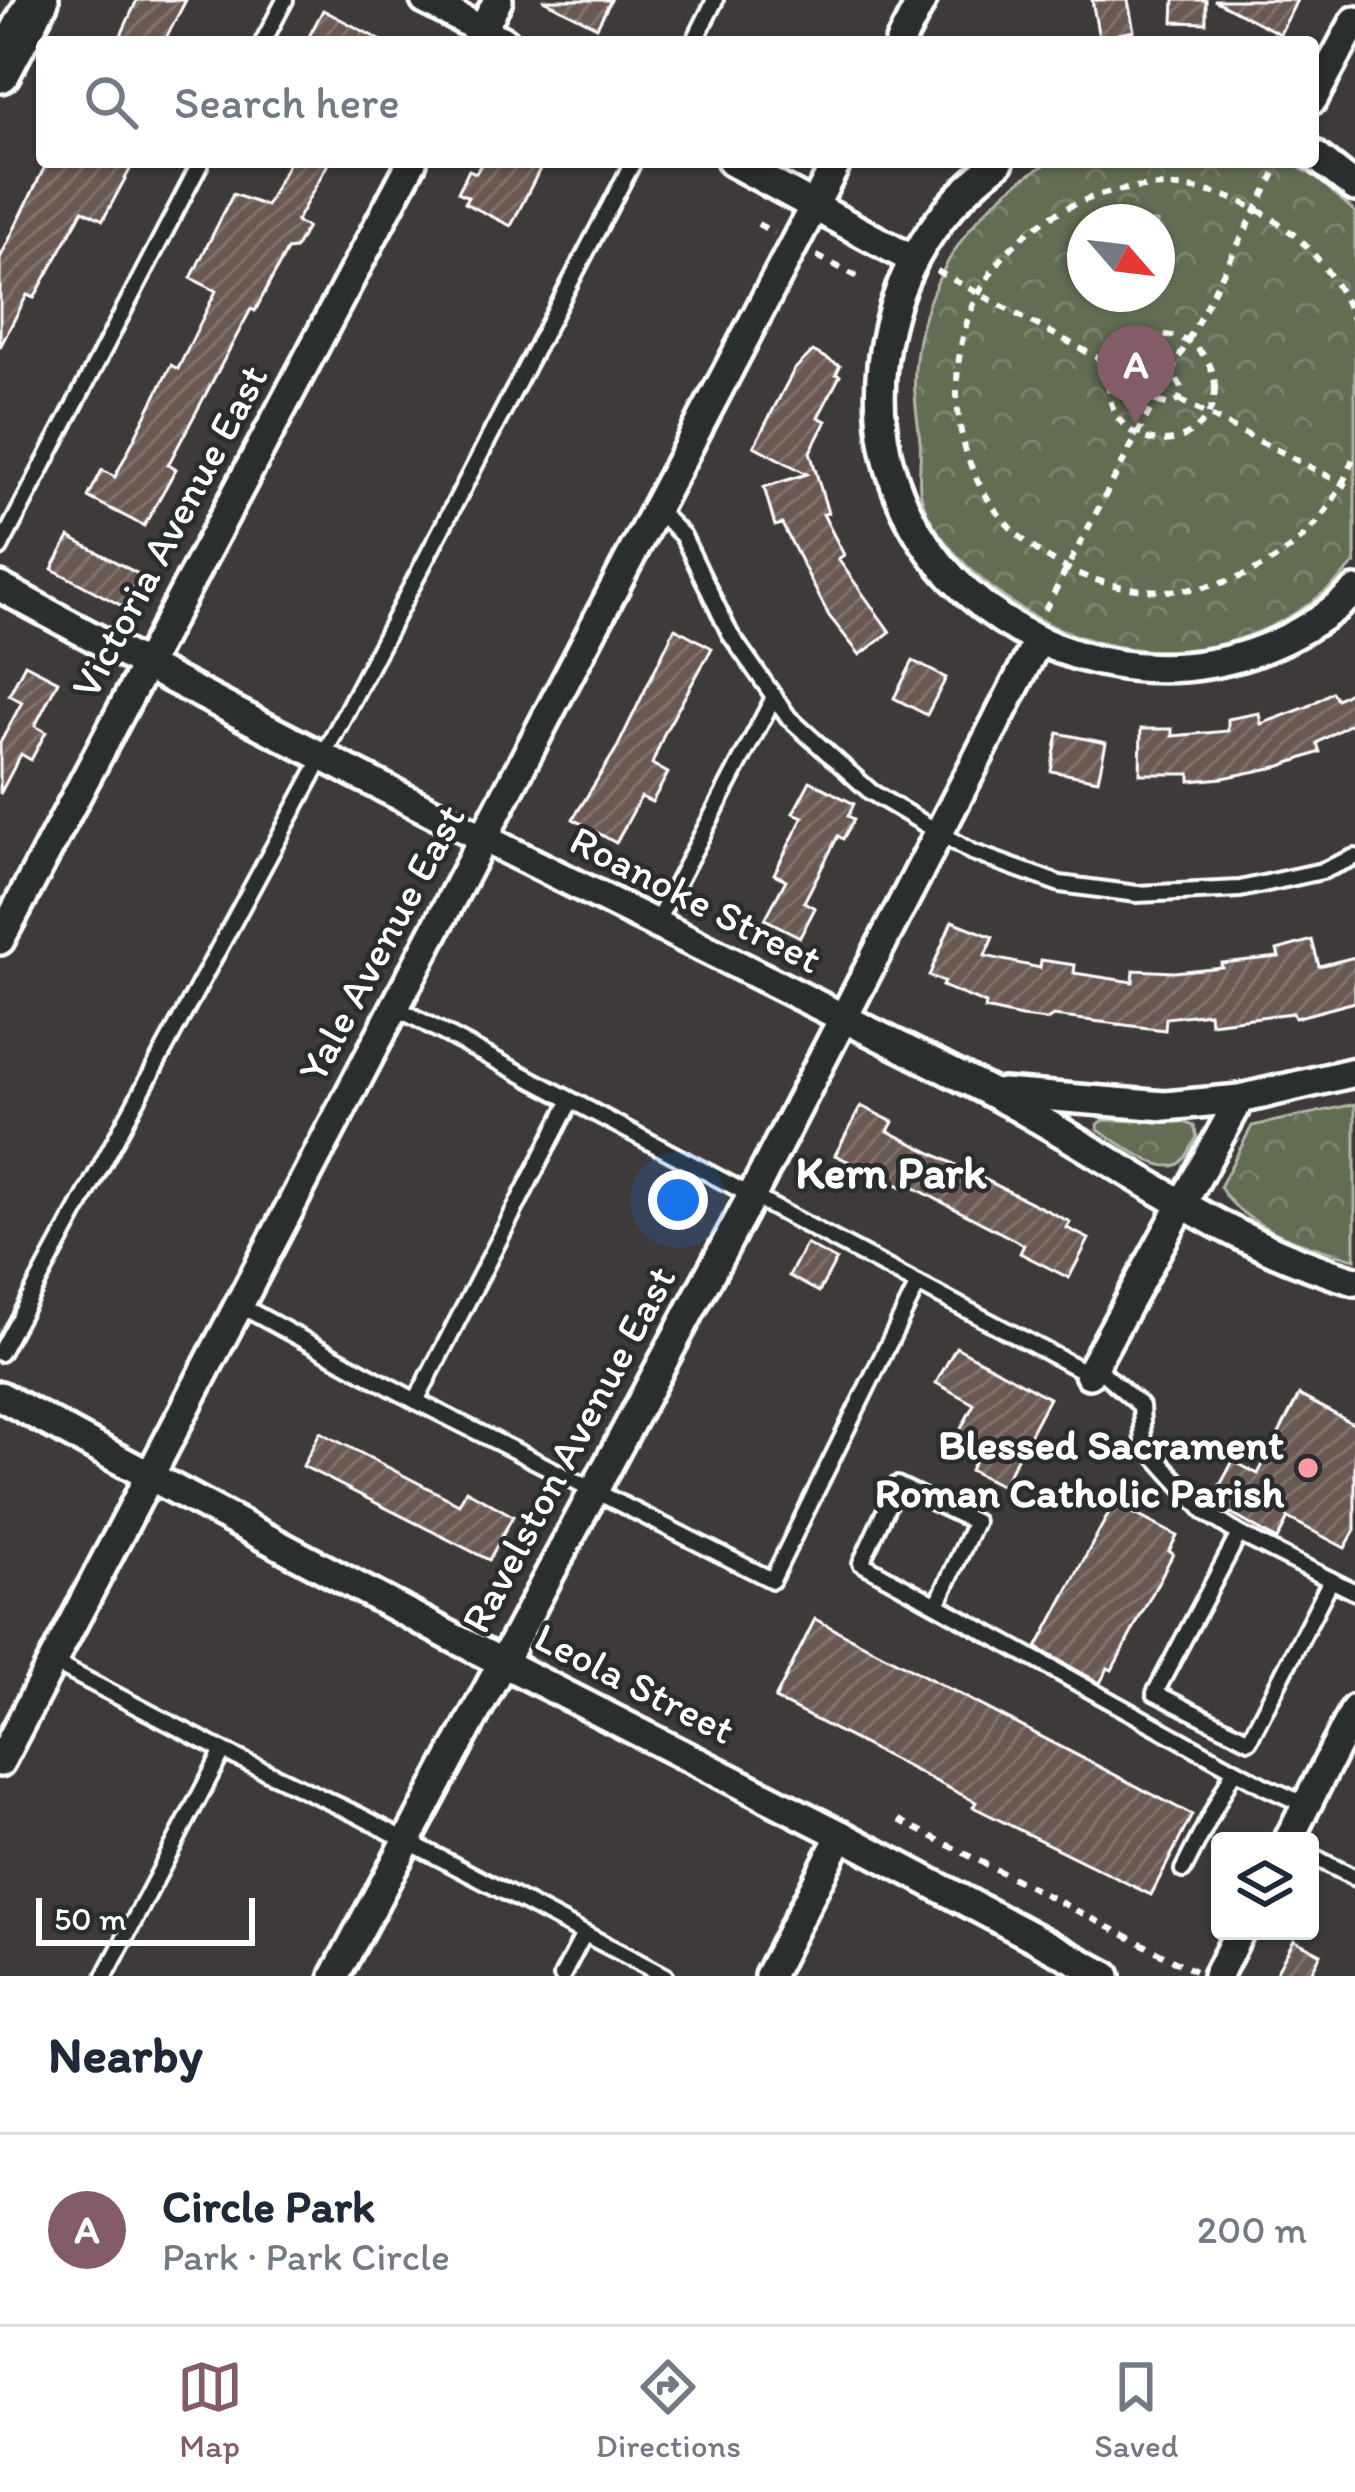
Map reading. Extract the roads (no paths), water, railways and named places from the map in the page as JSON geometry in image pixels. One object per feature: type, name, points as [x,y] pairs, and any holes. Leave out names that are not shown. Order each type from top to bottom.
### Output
[{"type":"street","points":[[0,72],[38,0]]},
{"type":"street","points":[[425,0],[485,36]]},
{"type":"street","points":[[489,36],[498,0]]},
{"type":"street","points":[[903,36],[922,0]]},
{"type":"street","points":[[1319,88],[1355,21]]},
{"type":"street","points":[[1319,159],[1355,187]]},
{"type":"street","name":"Victoria Avenue East","points":[[0,940],[409,168]]},
{"type":"street","points":[[743,168],[913,260]]},
{"type":"street","name":"Yale Avenue East","points":[[0,1762],[834,168]]},
{"type":"street","points":[[992,168],[962,193],[913,260],[894,306],[884,354],[882,404],[895,477],[915,523],[942,564],[976,600],[1035,639],[1081,658],[1126,668],[1196,668],[1240,658],[1284,641],[1355,591]]},
{"type":"street","name":"Roanoke Street","points":[[0,587],[482,838],[989,1091],[1252,1244],[1355,1281]]},
{"type":"street","name":"Ravelston Avenue East","points":[[335,1976],[751,1197],[1035,639]]},
{"type":"street","points":[[989,1091],[1166,1106],[1240,1099],[1355,1072]]},
{"type":"street","points":[[1092,1369],[1240,1099]]},
{"type":"street","name":"Leola Street","points":[[0,1396],[1106,1976]]},
{"type":"street","points":[[1292,1832],[1355,1709]]},
{"type":"street","points":[[769,1976],[842,1835]]},
{"type":"street","points":[[1216,1976],[1235,1940]]},
{"type":"lane","points":[[266,36],[285,0]]},
{"type":"lane","points":[[697,36],[715,0]]},
{"type":"lane","points":[[0,548],[197,168]]},
{"type":"lane","points":[[0,1353],[631,168]]},
{"type":"lane","points":[[657,510],[683,536],[730,634],[773,699],[826,755],[871,792],[990,861],[1060,884],[1137,894],[1240,889],[1322,871],[1355,857]]},
{"type":"lane","points":[[655,925],[773,699]]},
{"type":"lane","points":[[395,1007],[918,1284],[1092,1369],[1141,1406],[1143,1443],[1205,1512],[1355,1592]]},
{"type":"lane","points":[[416,1402],[570,1102]]},
{"type":"lane","points":[[238,1305],[416,1402],[772,1580],[918,1284]]},
{"type":"lane","points":[[937,1605],[975,1522],[897,1485],[861,1563],[1234,1770],[1306,1805]]},
{"type":"lane","points":[[1239,1534],[1155,1693],[1230,1731],[1249,1740],[1330,1580]]},
{"type":"lane","points":[[52,1662],[665,1976]]},
{"type":"lane","points":[[105,1976],[223,1751]]},
{"type":"lane","points":[[1183,1870],[1234,1770]]},
{"type":"lane","points":[[1319,1860],[1355,1878]]},
{"type":"lane","points":[[562,1976],[584,1934]]},
{"type":"place","name":"Circle Park","points":[[1136,424]]},
{"type":"place","name":"Blessed Sacrament Roman Catholic Parish","points":[[1308,1468]]},
{"type":"district","name":"Kern Park","points":[[891,1172]]}]
